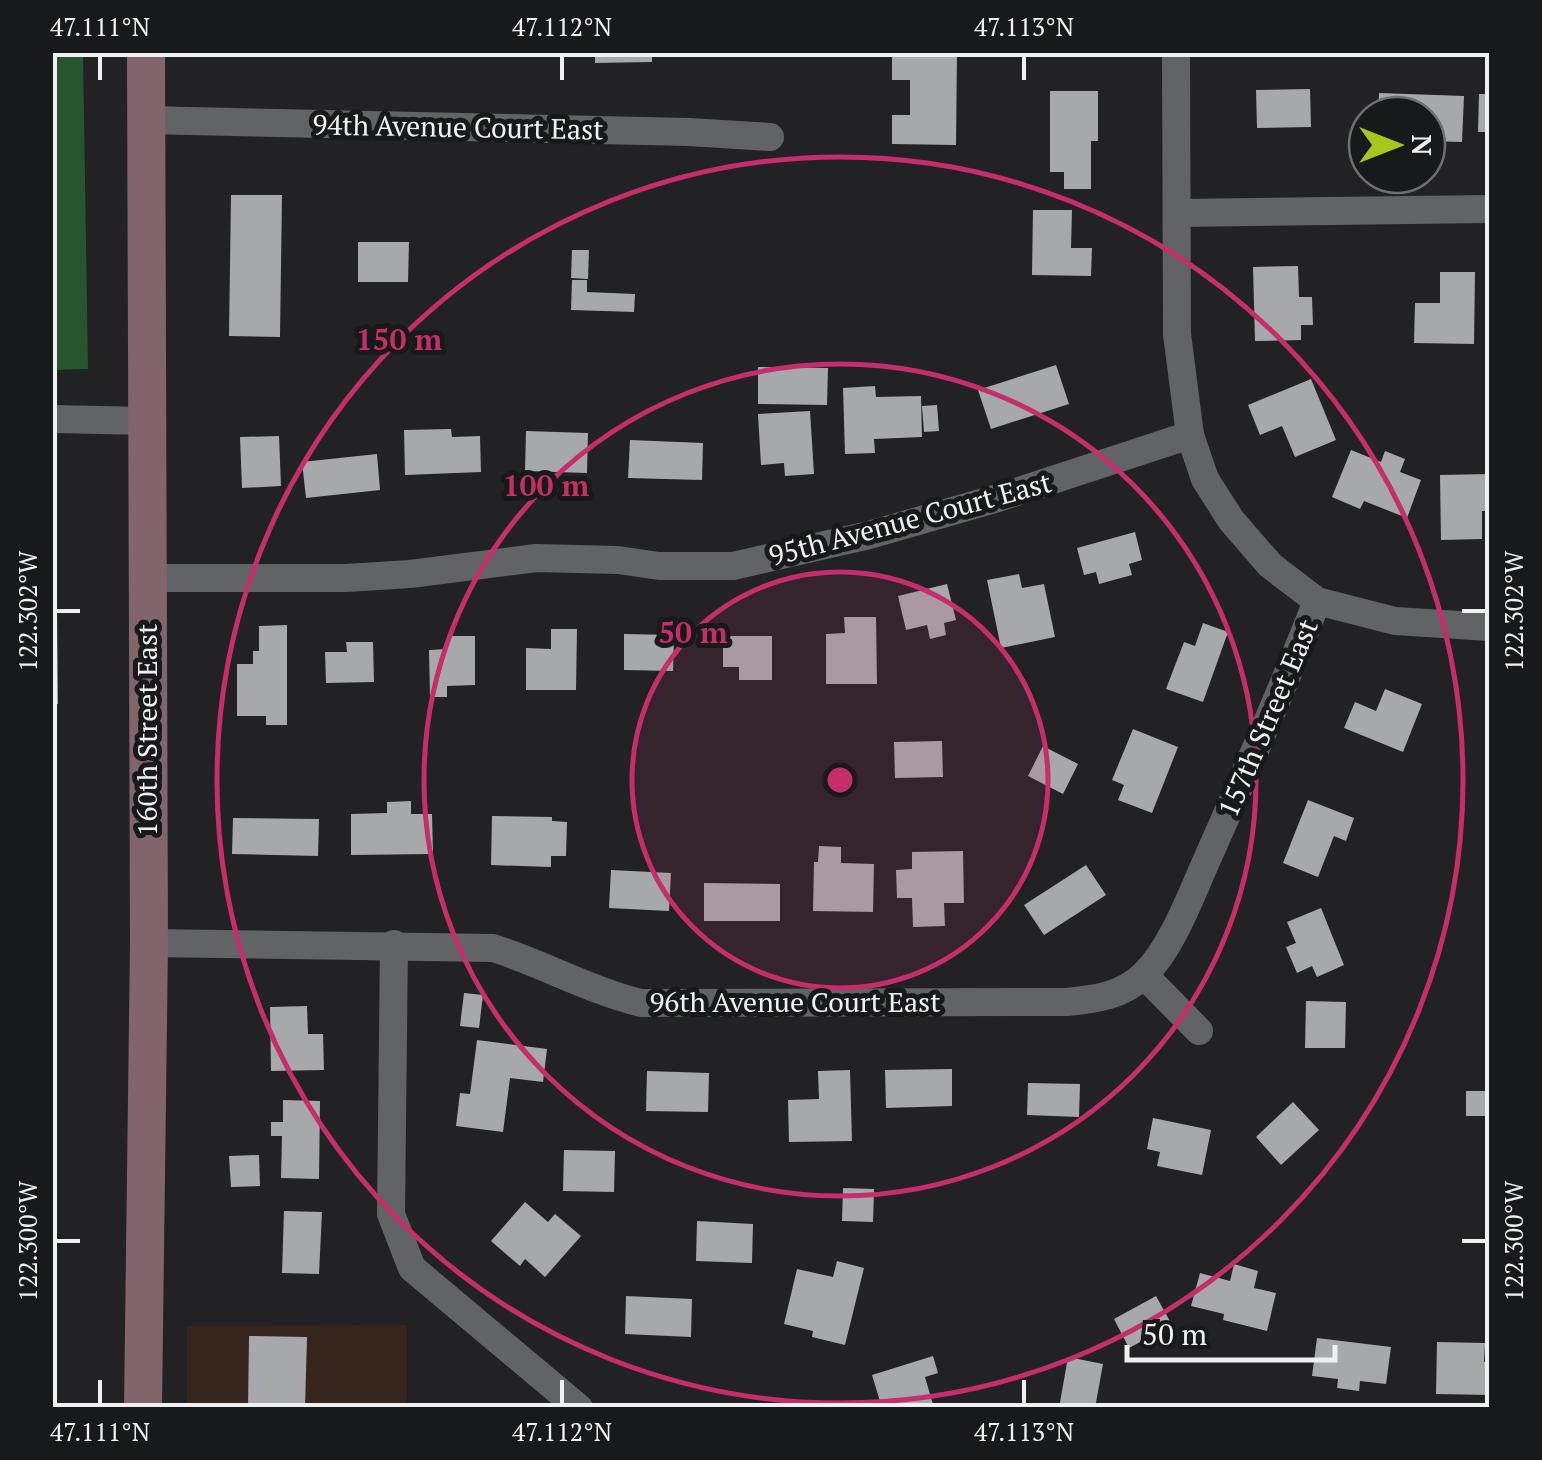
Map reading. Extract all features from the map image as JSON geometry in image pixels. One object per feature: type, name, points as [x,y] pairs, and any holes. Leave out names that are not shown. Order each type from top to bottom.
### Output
[{"type":"main road","name":"160th Street East","points":[[143,1408],[148,943],[146,52]]},
{"type":"street","name":"157th Street East","points":[[1144,975],[1179,920],[1317,602],[1280,574],[1231,520],[1205,480],[1190,435],[1177,334],[1176,52]]},
{"type":"street","name":"94th Avenue Court East","points":[[146,120],[689,132],[770,138]]},
{"type":"street","points":[[1178,213],[1490,210]]},
{"type":"street","points":[[52,419],[148,421]]},
{"type":"street","name":"95th Avenue Court East","points":[[147,578],[346,578],[536,558],[732,566],[887,530],[1190,435]]},
{"type":"street","points":[[1317,602],[1395,621],[1490,627]]},
{"type":"street","name":"96th Avenue Court East","points":[[148,943],[493,948],[525,958],[601,993],[655,1004],[1066,1002],[1104,998],[1125,990],[1144,975]]},
{"type":"street","points":[[394,944],[391,1214],[400,1242],[412,1268],[579,1408]]},
{"type":"street","points":[[1144,975],[1199,1031]]},
{"type":"shaded area","points":[[407,1325],[407,1407],[187,1407],[187,1326]]},
{"type":"green space","points":[[52,53],[83,53],[88,369],[53,370]]},
{"type":"building","points":[[595,52],[652,52],[652,62],[595,63]]},
{"type":"building","points":[[892,52],[957,52],[956,145],[892,144],[892,115],[910,115],[910,80],[892,80]]},
{"type":"building","points":[[1310,89],[1311,127],[1257,128],[1256,90]]},
{"type":"building","points":[[1050,91],[1098,91],[1098,141],[1091,141],[1091,189],[1064,189],[1064,172],[1050,172]]},
{"type":"building","points":[[1479,94],[1490,94],[1490,132],[1478,132]]},
{"type":"building","points":[[1447,95],[1464,96],[1462,142],[1447,142]]},
{"type":"building","points":[[231,195],[282,195],[280,337],[229,336]]},
{"type":"building","points":[[1033,210],[1072,210],[1071,248],[1092,248],[1091,276],[1032,275]]},
{"type":"building","points":[[358,242],[409,242],[408,282],[358,282]]},
{"type":"building","points":[[572,250],[589,250],[588,279],[571,278]]},
{"type":"building","points":[[1298,266],[1299,297],[1312,297],[1313,325],[1301,325],[1301,340],[1255,341],[1253,267]]},
{"type":"building","points":[[1440,272],[1475,272],[1474,344],[1414,343],[1415,303],[1440,303]]},
{"type":"building","points":[[572,280],[587,280],[587,292],[635,294],[634,312],[571,310]]},
{"type":"building","points":[[1056,365],[1069,404],[991,429],[978,390]]},
{"type":"building","points":[[758,367],[828,368],[827,405],[758,404]]},
{"type":"building","points":[[1311,379],[1336,440],[1295,457],[1282,426],[1260,435],[1248,405]]},
{"type":"building","points":[[875,386],[876,397],[921,396],[922,437],[874,439],[875,453],[845,454],[843,388]]},
{"type":"building","points":[[937,405],[939,431],[924,432],[922,406]]},
{"type":"building","points":[[810,411],[814,474],[785,476],[784,463],[761,465],[758,414]]},
{"type":"building","points":[[451,429],[452,437],[480,436],[481,472],[405,475],[404,430]]},
{"type":"building","points":[[526,431],[588,433],[587,473],[525,471]]},
{"type":"building","points":[[279,436],[281,486],[242,488],[240,437]]},
{"type":"building","points":[[630,440],[703,443],[702,480],[628,478]]},
{"type":"building","points":[[1351,450],[1381,462],[1385,451],[1405,459],[1400,472],[1421,480],[1407,518],[1364,501],[1360,509],[1332,497]]},
{"type":"building","points":[[377,454],[380,490],[306,498],[302,462]]},
{"type":"building","points":[[1490,474],[1490,511],[1482,511],[1482,539],[1441,540],[1440,475]]},
{"type":"building","points":[[1135,532],[1142,560],[1129,564],[1132,575],[1099,584],[1096,572],[1084,575],[1077,548]]},
{"type":"building","points":[[1019,574],[1022,588],[1044,584],[1055,637],[1001,648],[987,580]]},
{"type":"building","points":[[947,584],[956,620],[944,623],[946,635],[930,639],[927,625],[906,630],[898,596]]},
{"type":"building","points":[[52,608],[57,608],[58,704],[52,704]]},
{"type":"building","points":[[844,617],[876,617],[877,684],[826,684],[826,634],[845,633]]},
{"type":"building","points":[[1203,623],[1228,632],[1203,702],[1166,689],[1184,642],[1195,646]]},
{"type":"building","points":[[287,625],[287,725],[266,725],[266,716],[237,716],[237,664],[253,664],[253,651],[259,651],[259,626]]},
{"type":"building","points":[[551,629],[577,629],[576,690],[526,690],[526,648],[551,649]]},
{"type":"building","points":[[624,634],[674,635],[673,671],[624,670]]},
{"type":"building","points":[[447,636],[475,636],[475,685],[447,686],[447,697],[430,697],[429,650],[447,649]]},
{"type":"building","points":[[723,636],[772,636],[772,680],[739,680],[739,667],[723,667]]},
{"type":"building","points":[[346,642],[373,642],[374,682],[326,683],[325,652],[347,652]]},
{"type":"building","points":[[1385,689],[1422,704],[1403,752],[1344,728],[1355,702],[1376,711]]},
{"type":"building","points":[[1133,729],[1178,747],[1152,813],[1118,800],[1124,785],[1112,780]]},
{"type":"building","points":[[942,741],[943,777],[895,778],[894,742]]},
{"type":"building","points":[[1043,746],[1078,764],[1063,794],[1028,776]]},
{"type":"building","points":[[1308,800],[1354,818],[1346,841],[1334,836],[1318,877],[1283,863]]},
{"type":"building","points":[[411,801],[411,814],[432,814],[433,854],[351,855],[351,814],[387,813],[387,802]]},
{"type":"building","points":[[492,816],[552,817],[552,821],[567,822],[566,856],[551,856],[551,867],[491,865]]},
{"type":"building","points":[[233,818],[319,819],[318,856],[232,854]]},
{"type":"building","points":[[819,846],[841,847],[841,863],[874,864],[873,912],[813,911],[814,862],[818,862]]},
{"type":"building","points":[[963,851],[964,903],[944,903],[945,926],[913,927],[912,898],[897,898],[896,870],[912,869],[912,852]]},
{"type":"building","points":[[1086,865],[1106,895],[1044,935],[1024,905]]},
{"type":"building","points":[[611,870],[671,873],[669,911],[609,908]]},
{"type":"building","points":[[704,883],[780,884],[780,921],[704,921]]},
{"type":"building","points":[[1321,908],[1344,965],[1317,977],[1312,966],[1297,973],[1286,947],[1296,943],[1287,922]]},
{"type":"building","points":[[464,993],[483,995],[479,1028],[460,1026]]},
{"type":"building","points":[[1306,1001],[1346,1002],[1345,1048],[1305,1048]]},
{"type":"building","points":[[307,1006],[308,1034],[323,1034],[324,1070],[271,1071],[270,1007]]},
{"type":"building","points":[[477,1040],[547,1049],[543,1082],[510,1078],[503,1132],[456,1126],[460,1093],[470,1094]]},
{"type":"building","points":[[952,1069],[952,1106],[886,1108],[885,1070]]},
{"type":"building","points":[[850,1070],[852,1141],[789,1142],[788,1100],[819,1099],[818,1071]]},
{"type":"building","points":[[647,1071],[709,1073],[708,1112],[646,1111]]},
{"type":"building","points":[[1028,1083],[1080,1084],[1079,1117],[1027,1115]]},
{"type":"building","points":[[1466,1091],[1490,1091],[1490,1116],[1466,1116]]},
{"type":"building","points":[[283,1100],[320,1101],[319,1179],[281,1178],[282,1136],[271,1136],[271,1122],[283,1122]]},
{"type":"building","points":[[1293,1102],[1319,1130],[1281,1165],[1256,1137]]},
{"type":"building","points":[[1153,1118],[1211,1130],[1202,1175],[1157,1166],[1160,1152],[1147,1149]]},
{"type":"building","points":[[564,1150],[615,1151],[614,1192],[563,1191]]},
{"type":"building","points":[[259,1155],[260,1186],[231,1187],[229,1156]]},
{"type":"building","points":[[843,1188],[874,1189],[873,1222],[842,1221]]},
{"type":"building","points":[[525,1202],[548,1222],[555,1214],[581,1236],[545,1277],[525,1259],[520,1266],[491,1241]]},
{"type":"building","points":[[284,1211],[322,1212],[319,1274],[282,1273]]},
{"type":"building","points":[[697,1221],[753,1224],[752,1263],[696,1261]]},
{"type":"building","points":[[837,1261],[864,1268],[845,1345],[812,1337],[813,1331],[784,1324],[797,1269],[833,1277]]},
{"type":"building","points":[[1234,1264],[1258,1271],[1254,1288],[1276,1293],[1267,1331],[1223,1320],[1224,1314],[1191,1306],[1200,1273],[1230,1281]]},
{"type":"building","points":[[626,1296],[692,1299],[691,1337],[625,1334]]},
{"type":"building","points":[[1156,1296],[1172,1325],[1129,1348],[1114,1319]]},
{"type":"building","points":[[249,1336],[307,1337],[305,1408],[248,1408]]},
{"type":"building","points":[[1317,1338],[1391,1347],[1386,1384],[1360,1381],[1359,1391],[1337,1388],[1338,1379],[1312,1376]]},
{"type":"building","points":[[1437,1342],[1485,1343],[1484,1362],[1490,1362],[1490,1395],[1436,1394]]},
{"type":"building","points":[[933,1356],[938,1373],[925,1377],[934,1408],[882,1408],[872,1375]]},
{"type":"building","points":[[1068,1357],[1103,1364],[1095,1408],[1059,1408]]}]
